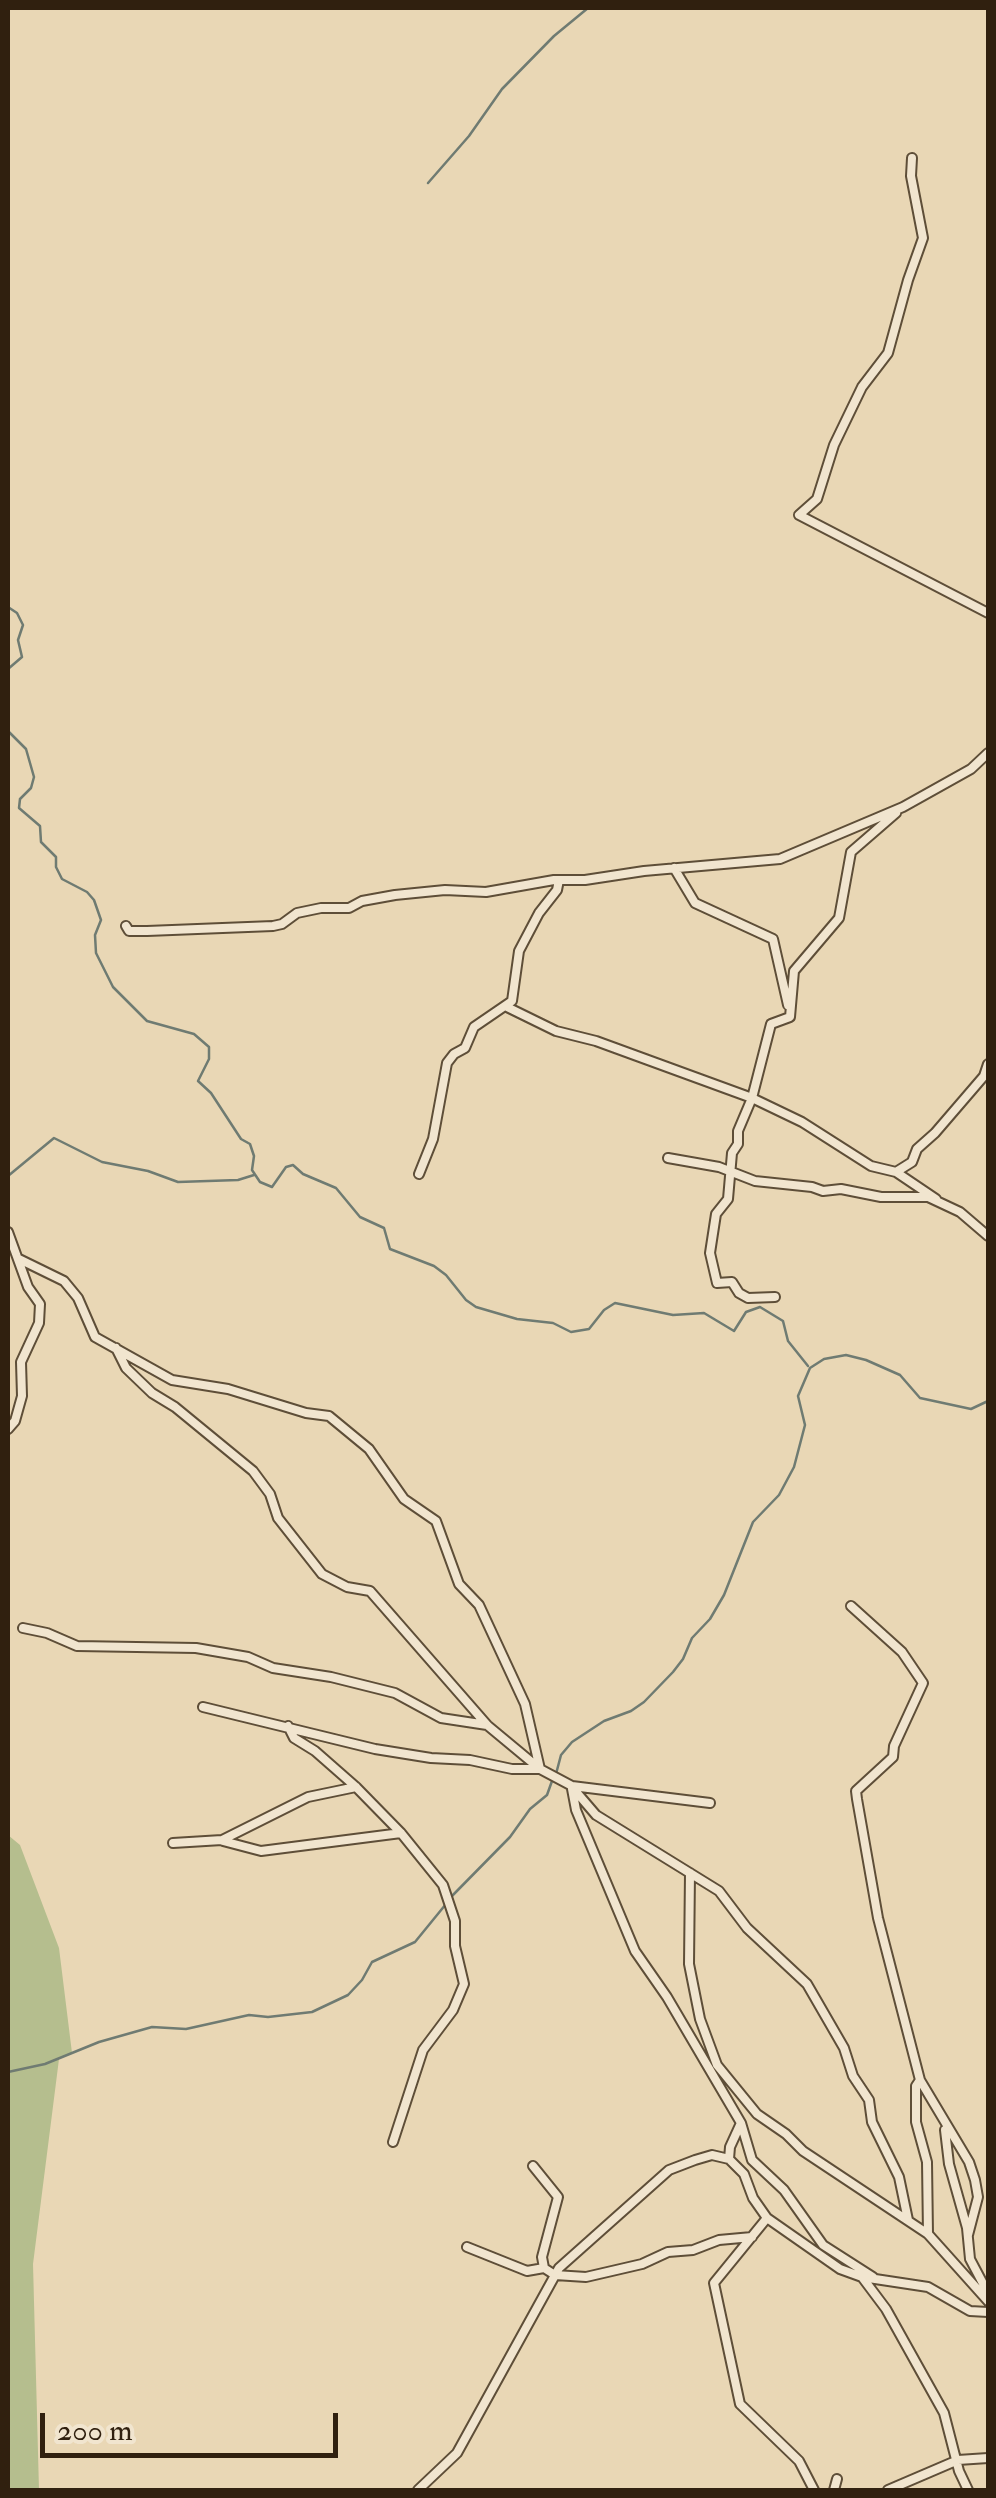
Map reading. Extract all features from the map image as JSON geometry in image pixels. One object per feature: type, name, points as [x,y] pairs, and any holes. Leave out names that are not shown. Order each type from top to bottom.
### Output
[{"type":"street","points":[[912,158],[911,176],[924,238],[888,353],[862,388],[834,445],[817,500],[800,515],[988,613]]},
{"type":"street","points":[[126,926],[129,930],[147,931],[273,926],[297,913],[349,908],[362,901],[395,895],[446,890],[486,892],[559,880],[780,858],[902,807],[971,769],[988,752]]},
{"type":"street","points":[[790,1017],[794,971],[839,918],[851,852],[902,807]]},
{"type":"street","points":[[674,868],[695,904],[774,938],[790,1017]]},
{"type":"street","points":[[419,1174],[434,1139],[447,1063],[465,1048],[474,1027],[512,1001],[520,950],[539,913],[557,890],[559,880]]},
{"type":"street","points":[[507,1007],[556,1030],[596,1040],[752,1098],[802,1122],[871,1166],[896,1172],[960,1212],[988,1236]]},
{"type":"street","points":[[775,1297],[748,1298],[732,1282],[716,1284],[710,1253],[714,1221],[726,1203],[733,1174],[732,1154],[752,1098],[771,1024],[790,1017]]},
{"type":"street","points":[[896,1172],[912,1162],[917,1149],[936,1133],[984,1076],[988,1064]]},
{"type":"street","points":[[668,1158],[718,1167],[755,1180],[823,1191],[936,1200]]},
{"type":"street","points":[[8,1232],[28,1286],[40,1304],[39,1323],[21,1362],[22,1396],[8,1429]]},
{"type":"street","points":[[19,1259],[64,1281],[78,1298],[96,1337],[172,1380],[228,1389],[306,1413],[329,1416],[369,1448],[404,1499],[436,1520],[459,1584],[479,1605],[525,1704],[540,1770]]},
{"type":"street","points":[[116,1348],[126,1368],[152,1393],[253,1472],[270,1494],[278,1518],[322,1574],[348,1587],[370,1591],[488,1725],[540,1770],[572,1786],[710,1803]]},
{"type":"street","points":[[851,1606],[902,1652],[923,1684],[894,1746],[893,1758],[856,1791],[878,1918],[920,2080],[976,2180],[978,2197],[968,2234]]},
{"type":"street","points":[[23,1628],[76,1646],[196,1648],[248,1658],[273,1668],[395,1693],[441,1718],[488,1725]]},
{"type":"street","points":[[202,1706],[375,1748],[540,1770]]},
{"type":"street","points":[[288,1726],[294,1738],[356,1787],[401,1833],[443,1885],[455,1920],[455,1946],[464,1984],[454,2010],[424,2050],[393,2142]]},
{"type":"street","points":[[572,1786],[596,1814],[718,1891],[736,1916],[806,1984],[844,2048],[853,2076],[868,2100],[872,2122],[899,2177],[908,2220]]},
{"type":"street","points":[[572,1786],[576,1810],[635,1951],[667,1997],[741,2123],[752,2160],[784,2190],[823,2245],[873,2277]]},
{"type":"street","points":[[222,1840],[308,1797],[356,1787]]},
{"type":"street","points":[[173,1843],[222,1840],[261,1851],[401,1833]]},
{"type":"street","points":[[690,1873],[689,1964],[700,2019],[717,2064],[757,2114],[803,2151],[928,2234],[988,2302]]},
{"type":"street","points":[[920,2080],[916,2086],[916,2122],[927,2162],[928,2234]]},
{"type":"street","points":[[729,2159],[741,2123]]},
{"type":"street","points":[[945,2126],[949,2164],[968,2234],[970,2259],[988,2293]]},
{"type":"street","points":[[418,2490],[457,2453],[559,2268],[669,2170],[712,2155],[729,2159],[744,2174],[753,2198],[768,2218],[840,2268],[862,2277],[928,2287],[970,2310],[988,2312]]},
{"type":"street","points":[[532,2166],[558,2197],[542,2257],[544,2268]]},
{"type":"street","points":[[768,2218],[714,2283],[740,2404],[799,2461],[814,2490]]},
{"type":"street","points":[[467,2248],[527,2271],[544,2268],[556,2275],[586,2277],[634,2266],[668,2252],[752,2237]]},
{"type":"street","points":[[862,2277],[886,2308],[944,2412],[968,2490]]},
{"type":"street","points":[[888,2490],[958,2460],[988,2458]]},
{"type":"street","points":[[834,2490],[836,2479]]},
{"type":"green space","points":[[8,1835],[20,1845],[59,1948],[72,2053],[59,2059],[33,2264],[39,2490],[8,2490]]},
{"type":"waterway","points":[[428,183],[469,136],[502,89],[588,8]]},
{"type":"waterway","points":[[8,607],[17,613],[23,625],[18,640],[22,657],[8,669]]},
{"type":"waterway","points":[[8,731],[26,749],[34,777],[31,788],[20,799],[19,808],[40,826],[41,842],[56,857],[62,879],[94,900],[101,920],[95,935],[96,953],[113,987],[147,1021],[194,1034],[209,1047],[209,1059],[198,1081],[211,1093],[241,1139],[250,1144],[254,1156],[252,1170],[260,1182],[272,1187],[286,1167],[293,1165],[303,1174],[336,1188],[360,1217],[384,1228],[390,1249],[434,1266],[476,1307],[517,1319],[553,1323],[571,1332],[589,1329],[615,1303],[673,1315],[704,1313],[734,1331],[746,1312],[760,1307],[783,1321],[788,1341],[808,1366]]},
{"type":"waterway","points":[[8,1176],[54,1138],[102,1162],[148,1171],[178,1182],[238,1180],[254,1175]]},
{"type":"waterway","points":[[556,1774],[561,1755],[572,1742],[644,1702],[673,1672],[692,1638],[710,1619],[724,1595],[753,1522],[779,1495],[794,1467],[805,1425],[798,1396],[810,1368],[824,1359],[846,1355],[900,1375],[920,1398],[971,1409],[988,1401]]},
{"type":"waterway","points":[[451,1897],[547,1795],[552,1781]]},
{"type":"waterway","points":[[8,2072],[45,2064],[99,2042],[152,2027],[186,2029],[249,2015],[312,2012],[348,1995],[372,1962],[415,1942],[446,1904]]}]
